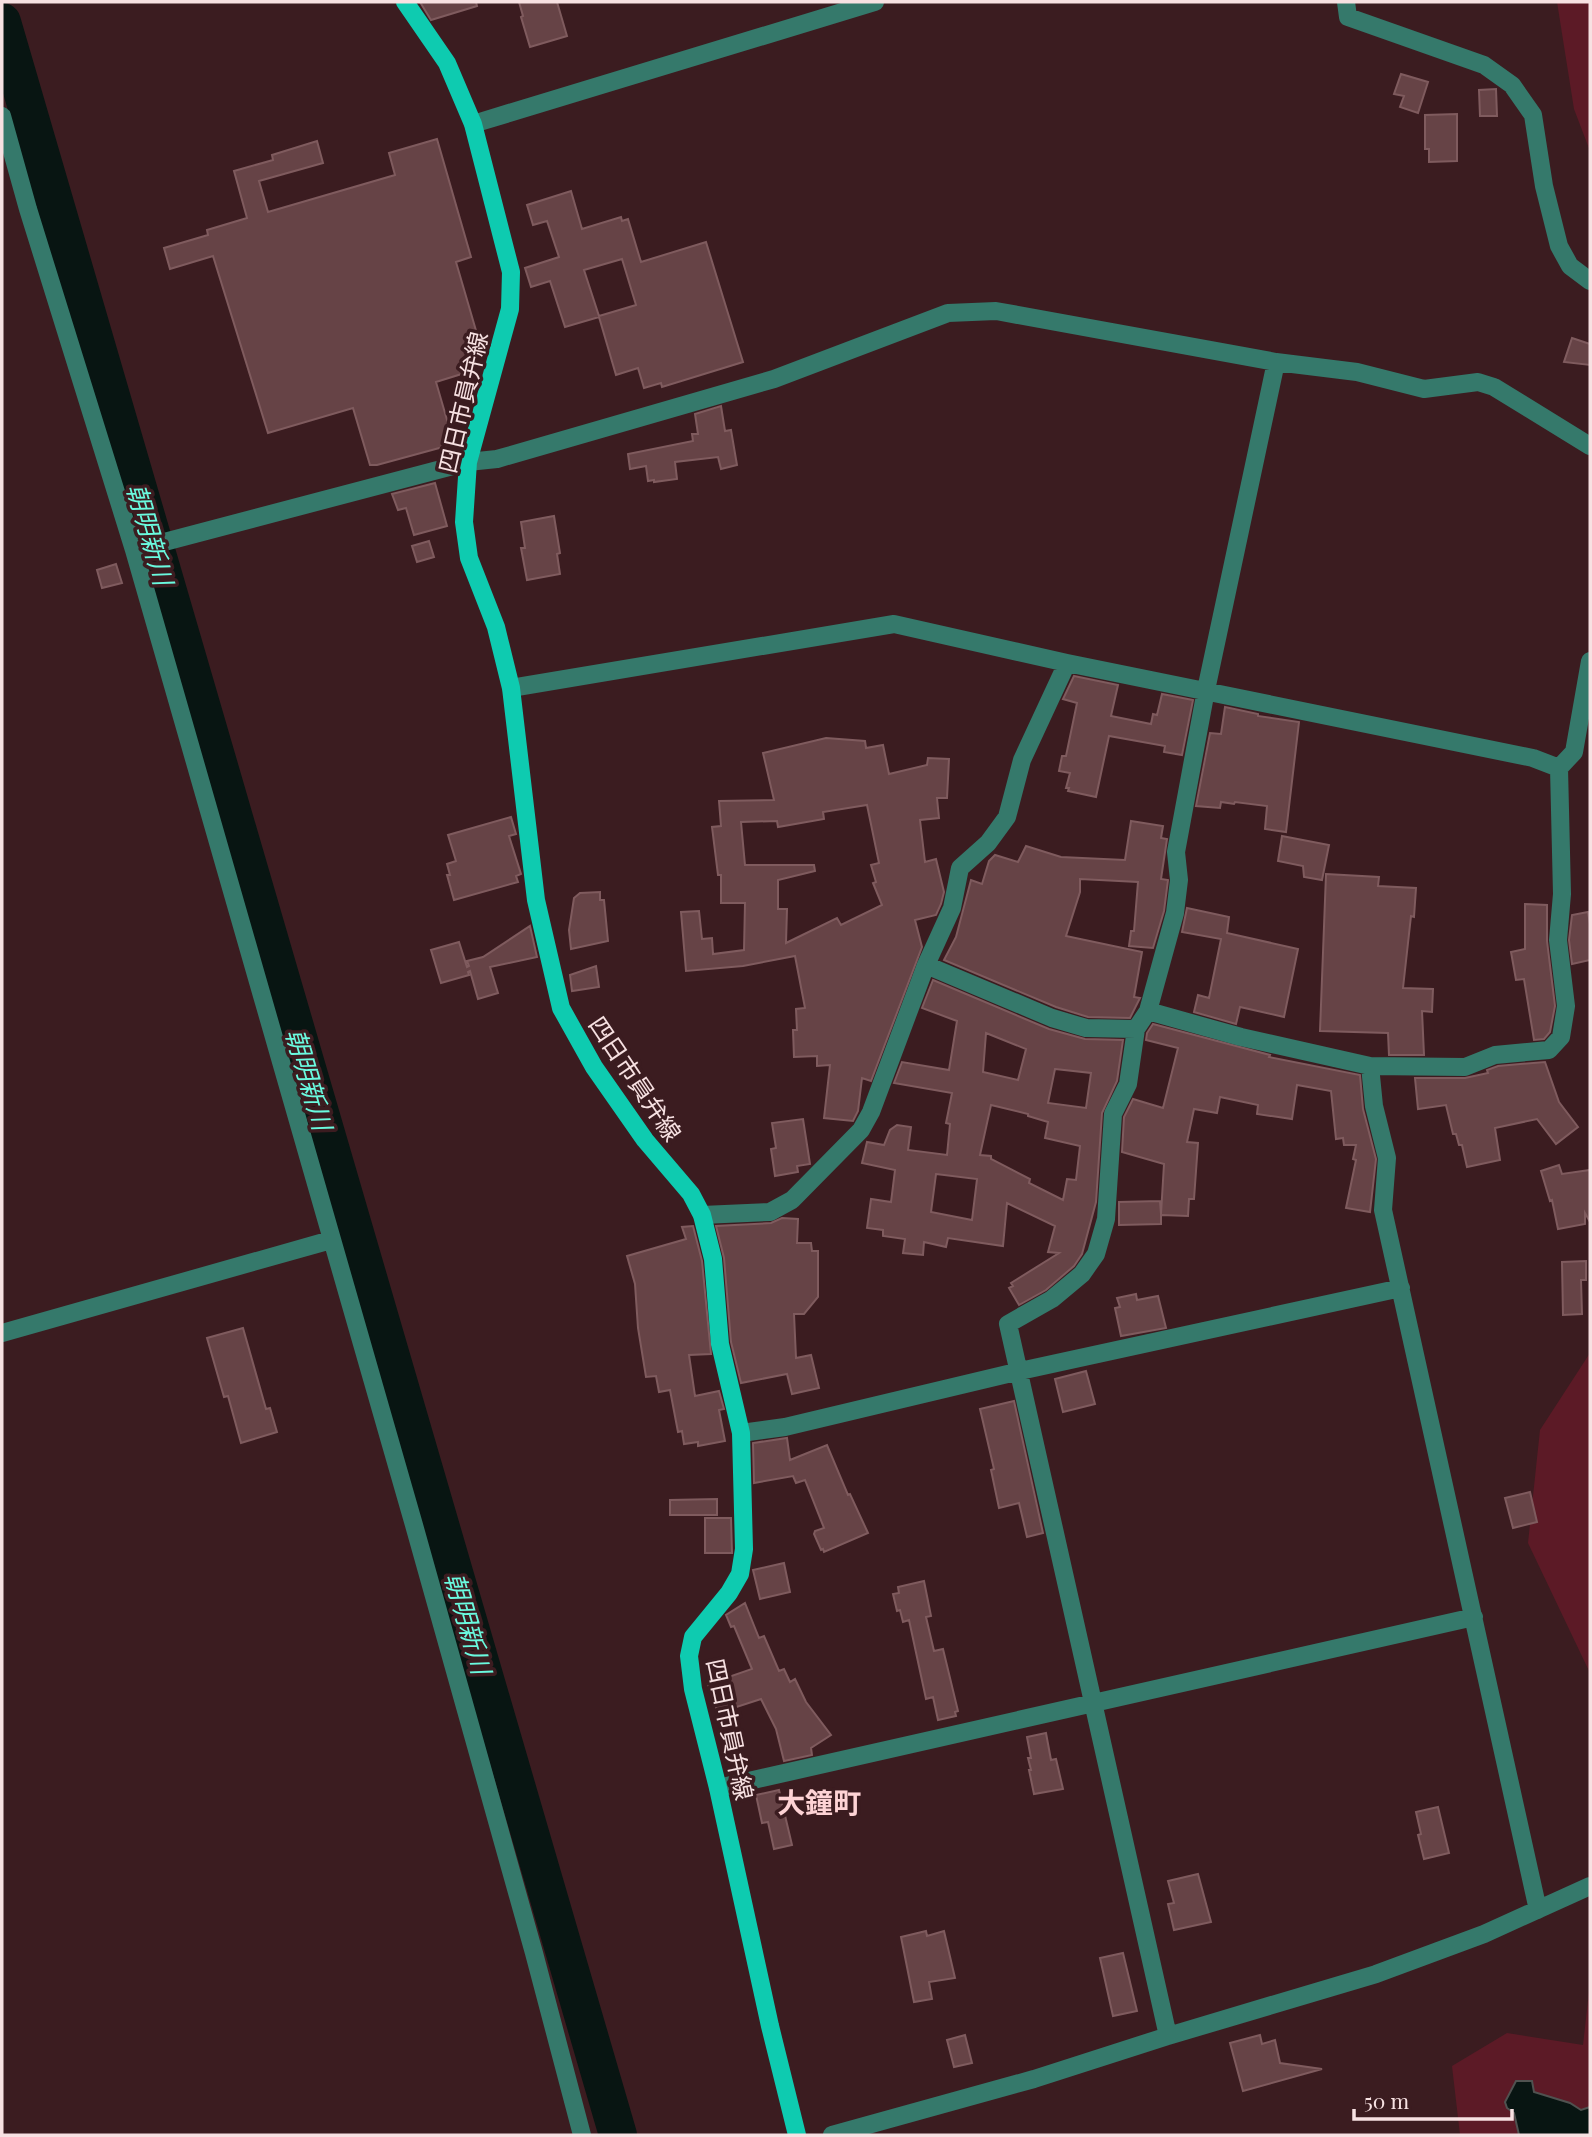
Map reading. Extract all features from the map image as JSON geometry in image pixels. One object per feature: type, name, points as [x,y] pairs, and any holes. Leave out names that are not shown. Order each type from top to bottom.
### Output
[{"type":"main road","name":"四日市員弁線","points":[[405,2],[447,64],[473,124],[511,272],[510,309],[468,462],[464,522],[469,558],[496,626],[511,688],[536,900],[561,1008],[594,1068],[645,1140],[691,1194],[702,1215],[713,1259],[720,1344],[741,1433],[744,1549],[740,1574],[729,1593],[694,1637],[689,1656],[693,1689],[797,2135]]},
{"type":"street","points":[[473,124],[875,2]]},
{"type":"street","points":[[1346,2],[1348,17],[1484,65],[1512,85],[1533,115],[1544,186],[1559,246],[1570,266],[1590,281]]},
{"type":"street","points":[[2,116],[28,209],[139,549],[331,1240],[534,1953],[582,2135]]},
{"type":"street","points":[[139,549],[468,462],[497,459],[774,379],[948,313],[996,311],[1276,362],[1357,372],[1424,389],[1478,382],[1494,387],[1590,446]]},
{"type":"street","points":[[1168,2036],[1008,1324],[1052,1298],[1082,1274],[1096,1254],[1106,1219],[1113,1114],[1128,1084],[1136,1029],[1148,1011],[1175,913],[1179,880],[1176,852],[1206,690],[1276,362]]},
{"type":"street","points":[[511,688],[894,624],[1067,663],[1533,758],[1559,768]]},
{"type":"street","points":[[1148,1011],[1241,1037],[1370,1066],[1465,1067],[1495,1055],[1549,1049],[1561,1037],[1566,1006],[1558,940],[1562,894],[1559,768],[1574,752],[1590,661]]},
{"type":"street","points":[[702,1215],[770,1212],[792,1199],[860,1130],[871,1112],[926,965],[952,908],[960,868],[988,843],[1007,817],[1022,760],[1067,663]]},
{"type":"street","points":[[926,965],[1052,1018],[1086,1028],[1136,1029]]},
{"type":"street","points":[[1370,1066],[1374,1106],[1387,1158],[1383,1210],[1538,1910]]},
{"type":"street","points":[[2,1333],[331,1240]]},
{"type":"street","points":[[741,1433],[785,1427],[1020,1371],[1401,1288]]},
{"type":"street","points":[[718,1788],[1474,1617]]},
{"type":"street","points":[[832,2135],[1034,2079],[1376,1974],[1538,1910],[1590,1886]]},
{"type":"shaded area","points":[[1557,2],[1590,2],[1590,151],[1574,109]]},
{"type":"shaded area","points":[[1590,1353],[1590,1673],[1528,1543],[1540,1430]]},
{"type":"shaded area","points":[[1590,1983],[1590,2135],[1460,2135],[1452,2066],[1507,2033],[1583,2045]]},
{"type":"shaded area","points":[[1516,2081],[1532,2081],[1534,2092],[1570,2103],[1581,2110],[1590,2107],[1590,2135],[1519,2135],[1514,2113],[1507,2108],[1505,2102]]},
{"type":"building","points":[[420,2],[476,2],[477,6],[431,20]]},
{"type":"building","points":[[519,2],[557,2],[567,36],[530,47]]},
{"type":"building","points":[[1401,74],[1428,82],[1418,113],[1400,107],[1404,96],[1394,94]]},
{"type":"building","points":[[1496,89],[1497,116],[1480,116],[1479,90]]},
{"type":"building","points":[[1457,114],[1457,161],[1429,162],[1429,149],[1425,149],[1425,115]]},
{"type":"building","points":[[437,139],[471,257],[456,262],[477,334],[467,336],[473,355],[464,357],[468,372],[436,382],[454,444],[370,465],[353,408],[268,433],[213,256],[170,269],[164,248],[208,235],[207,230],[247,218],[234,171],[273,160],[272,155],[317,141],[323,163],[259,181],[268,212],[395,175],[389,153]]},
{"type":"building","points":[[571,191],[582,229],[621,217],[622,221],[628,219],[641,262],[706,242],[743,362],[662,387],[661,383],[644,388],[638,368],[616,375],[599,317],[565,327],[550,281],[531,287],[525,268],[559,257],[547,221],[533,225],[527,205]],"holes":[[[622,259],[636,305],[599,316],[584,270]]]},
{"type":"building","points":[[1572,338],[1590,344],[1590,365],[1564,362]]},
{"type":"building","points":[[721,406],[725,431],[731,430],[737,465],[721,469],[718,457],[675,462],[677,479],[654,482],[648,481],[646,466],[630,469],[628,454],[693,441],[692,434],[698,434],[695,414]]},
{"type":"building","points":[[435,483],[447,526],[414,535],[406,508],[398,510],[392,494]]},
{"type":"building","points":[[554,516],[560,553],[557,554],[560,574],[527,580],[521,548],[525,548],[521,522]]},
{"type":"building","points":[[429,541],[434,557],[417,562],[412,546]]},
{"type":"building","points":[[116,564],[122,583],[102,588],[97,570]]},
{"type":"building","points":[[1074,676],[1118,685],[1111,716],[1151,724],[1153,714],[1157,715],[1162,694],[1193,700],[1182,755],[1164,752],[1165,746],[1109,736],[1096,797],[1068,791],[1069,788],[1066,788],[1070,773],[1059,771],[1062,756],[1066,756],[1077,703],[1063,699]]},
{"type":"building","points":[[1225,707],[1258,716],[1299,722],[1286,832],[1265,829],[1267,806],[1221,802],[1220,808],[1196,806],[1210,733],[1221,734]]},
{"type":"building","points":[[826,738],[865,741],[866,748],[883,745],[889,774],[927,765],[928,758],[949,759],[947,798],[937,798],[939,818],[920,820],[925,862],[936,859],[944,892],[941,904],[936,915],[915,920],[922,947],[871,1081],[862,1078],[858,1111],[853,1121],[824,1118],[830,1065],[817,1066],[817,1056],[794,1057],[793,1030],[797,1030],[796,1009],[805,1008],[795,956],[743,966],[686,971],[681,912],[699,911],[702,939],[712,938],[713,954],[744,950],[745,903],[721,903],[721,875],[718,875],[712,827],[721,826],[719,801],[774,800],[763,753]],"holes":[[[867,805],[879,863],[871,865],[876,882],[873,883],[882,905],[841,925],[837,918],[786,943],[787,909],[778,909],[778,880],[815,871],[814,865],[745,865],[741,822],[777,821],[778,827],[824,819],[823,812]]]},
{"type":"building","points":[[511,817],[516,834],[509,836],[521,874],[516,876],[518,882],[454,900],[447,864],[456,861],[448,835]]},
{"type":"building","points":[[1131,821],[1163,826],[1161,838],[1167,839],[1161,879],[1168,880],[1164,911],[1153,948],[1129,946],[1131,931],[1134,931],[1138,882],[1080,879],[1080,892],[1066,936],[1142,952],[1134,997],[1140,998],[1130,1018],[1088,1017],[1056,1007],[944,960],[956,937],[971,880],[982,884],[989,861],[995,855],[1018,862],[1026,846],[1061,857],[1125,860]]},
{"type":"building","points":[[1282,836],[1329,845],[1322,880],[1304,877],[1303,866],[1278,861]]},
{"type":"building","points":[[1326,874],[1379,877],[1378,886],[1416,888],[1403,988],[1433,989],[1432,1012],[1422,1011],[1424,1055],[1389,1055],[1388,1033],[1320,1031]]},
{"type":"building","points":[[600,892],[600,900],[604,900],[608,941],[571,949],[569,930],[574,898],[580,893]]},
{"type":"building","points":[[1525,904],[1547,905],[1547,941],[1555,1006],[1550,1032],[1544,1039],[1534,1040],[1524,979],[1516,980],[1511,952],[1525,949]]},
{"type":"building","points":[[1187,908],[1229,917],[1227,933],[1298,949],[1284,1017],[1240,1007],[1236,1024],[1194,1012],[1198,995],[1209,998],[1221,939],[1182,932]]},
{"type":"building","points":[[1588,912],[1590,960],[1572,964],[1569,940],[1572,915]]},
{"type":"building","points":[[530,926],[537,957],[490,967],[498,993],[478,999],[470,971],[469,975],[441,983],[431,950],[459,942],[467,967],[467,961],[483,957]]},
{"type":"building","points":[[596,966],[599,987],[572,991],[570,975]]},
{"type":"building","points":[[933,980],[1049,1029],[1085,1039],[1123,1040],[1117,1081],[1102,1113],[1096,1202],[1082,1254],[1074,1266],[1046,1290],[1019,1305],[1009,1288],[1013,1286],[1011,1283],[1059,1253],[1048,1252],[1055,1226],[1007,1203],[1003,1246],[948,1238],[946,1247],[924,1242],[923,1255],[903,1253],[905,1239],[883,1236],[883,1230],[867,1228],[871,1199],[891,1202],[895,1170],[862,1163],[867,1142],[884,1145],[890,1130],[897,1125],[911,1127],[908,1150],[947,1155],[950,1124],[946,1123],[952,1093],[894,1083],[902,1062],[949,1070],[957,1021],[922,1008]],"holes":[[[986,1033],[1026,1049],[1018,1080],[983,1072]],[[1055,1069],[1091,1073],[1086,1108],[1048,1103]],[[991,1105],[1048,1122],[1045,1138],[1080,1146],[1076,1180],[1067,1179],[1063,1200],[1029,1183],[1030,1179],[991,1159],[991,1156],[980,1155]],[[936,1174],[977,1179],[972,1220],[931,1212]]]},
{"type":"building","points":[[1153,1024],[1270,1055],[1269,1057],[1360,1075],[1363,1109],[1376,1159],[1370,1212],[1346,1208],[1356,1160],[1353,1159],[1356,1145],[1344,1145],[1343,1138],[1336,1139],[1331,1091],[1297,1085],[1292,1119],[1257,1114],[1258,1105],[1220,1097],[1217,1113],[1194,1109],[1187,1142],[1198,1143],[1194,1199],[1189,1199],[1188,1216],[1161,1215],[1161,1224],[1119,1225],[1119,1202],[1160,1201],[1161,1214],[1164,1164],[1122,1152],[1124,1117],[1133,1099],[1163,1108],[1178,1048],[1146,1040]]},
{"type":"building","points":[[1545,1062],[1559,1102],[1578,1127],[1556,1144],[1537,1119],[1495,1128],[1500,1160],[1467,1167],[1462,1145],[1459,1145],[1456,1134],[1453,1134],[1446,1105],[1418,1109],[1415,1078],[1465,1078],[1488,1073],[1487,1070],[1498,1066]]},
{"type":"building","points":[[803,1119],[810,1164],[797,1166],[798,1172],[775,1176],[771,1149],[776,1148],[772,1123]]},
{"type":"building","points":[[1559,1165],[1562,1174],[1590,1170],[1590,1222],[1585,1213],[1585,1224],[1558,1229],[1552,1200],[1550,1201],[1541,1171]]},
{"type":"building","points":[[782,1218],[798,1219],[797,1243],[811,1243],[812,1251],[818,1251],[818,1297],[804,1314],[794,1314],[796,1358],[811,1355],[819,1388],[792,1394],[787,1374],[741,1383],[731,1342],[724,1258],[716,1226],[771,1223]]},
{"type":"building","points":[[693,1226],[702,1261],[711,1354],[689,1355],[695,1396],[719,1391],[724,1409],[719,1410],[725,1441],[698,1446],[698,1442],[684,1444],[682,1431],[678,1432],[670,1390],[659,1392],[656,1376],[646,1377],[638,1328],[635,1284],[627,1256],[686,1239],[682,1227]]},
{"type":"building","points":[[1586,1261],[1586,1280],[1581,1280],[1582,1314],[1563,1315],[1562,1262]]},
{"type":"building","points":[[1136,1294],[1137,1300],[1158,1296],[1166,1328],[1121,1336],[1115,1308],[1120,1307],[1117,1298]]},
{"type":"building","points":[[243,1328],[266,1409],[270,1408],[277,1432],[241,1443],[228,1396],[224,1397],[207,1338]]},
{"type":"building","points":[[1086,1371],[1095,1404],[1063,1412],[1055,1379]]},
{"type":"building","points":[[1014,1401],[1043,1533],[1027,1537],[1019,1503],[999,1508],[991,1470],[994,1469],[980,1409]]},
{"type":"building","points":[[787,1438],[790,1460],[827,1445],[868,1533],[824,1552],[814,1534],[824,1528],[805,1480],[796,1483],[793,1476],[754,1483],[753,1443]]},
{"type":"building","points":[[1530,1492],[1537,1522],[1513,1528],[1505,1498]]},
{"type":"building","points":[[717,1499],[717,1515],[670,1515],[670,1500]]},
{"type":"building","points":[[705,1518],[731,1518],[732,1553],[705,1553]]},
{"type":"building","points":[[784,1563],[790,1592],[760,1599],[753,1570]]},
{"type":"building","points":[[924,1581],[931,1616],[926,1617],[934,1651],[943,1649],[958,1711],[955,1712],[956,1716],[938,1720],[933,1697],[926,1699],[909,1620],[903,1622],[893,1594],[899,1593],[898,1587]]},
{"type":"building","points":[[745,1603],[759,1638],[764,1636],[779,1671],[784,1669],[790,1682],[795,1679],[806,1702],[831,1735],[811,1748],[812,1755],[784,1761],[776,1729],[761,1699],[718,1713],[708,1684],[752,1669],[734,1626],[731,1627],[726,1615]]},
{"type":"building","points":[[1046,1733],[1051,1760],[1056,1759],[1063,1789],[1034,1794],[1027,1737]]},
{"type":"building","points":[[779,1790],[792,1845],[774,1849],[768,1822],[762,1823],[756,1795]]},
{"type":"building","points":[[1438,1807],[1449,1853],[1424,1859],[1416,1812]]},
{"type":"building","points":[[1198,1874],[1211,1922],[1174,1930],[1168,1904],[1174,1903],[1168,1881]]},
{"type":"building","points":[[926,1931],[927,1936],[944,1931],[955,1978],[929,1982],[932,1999],[914,2002],[901,1937]]},
{"type":"building","points":[[1123,1953],[1137,2011],[1113,2016],[1100,1958]]},
{"type":"building","points":[[965,2035],[972,2063],[954,2067],[947,2040]]},
{"type":"building","points":[[1260,2035],[1262,2044],[1275,2040],[1280,2063],[1322,2069],[1243,2091],[1230,2043]]},
{"type":"waterway","name":"朝明新川","points":[[2,22],[618,2135]]},
{"type":"district","name":"大鐘町","points":[[819,1801]]}]
